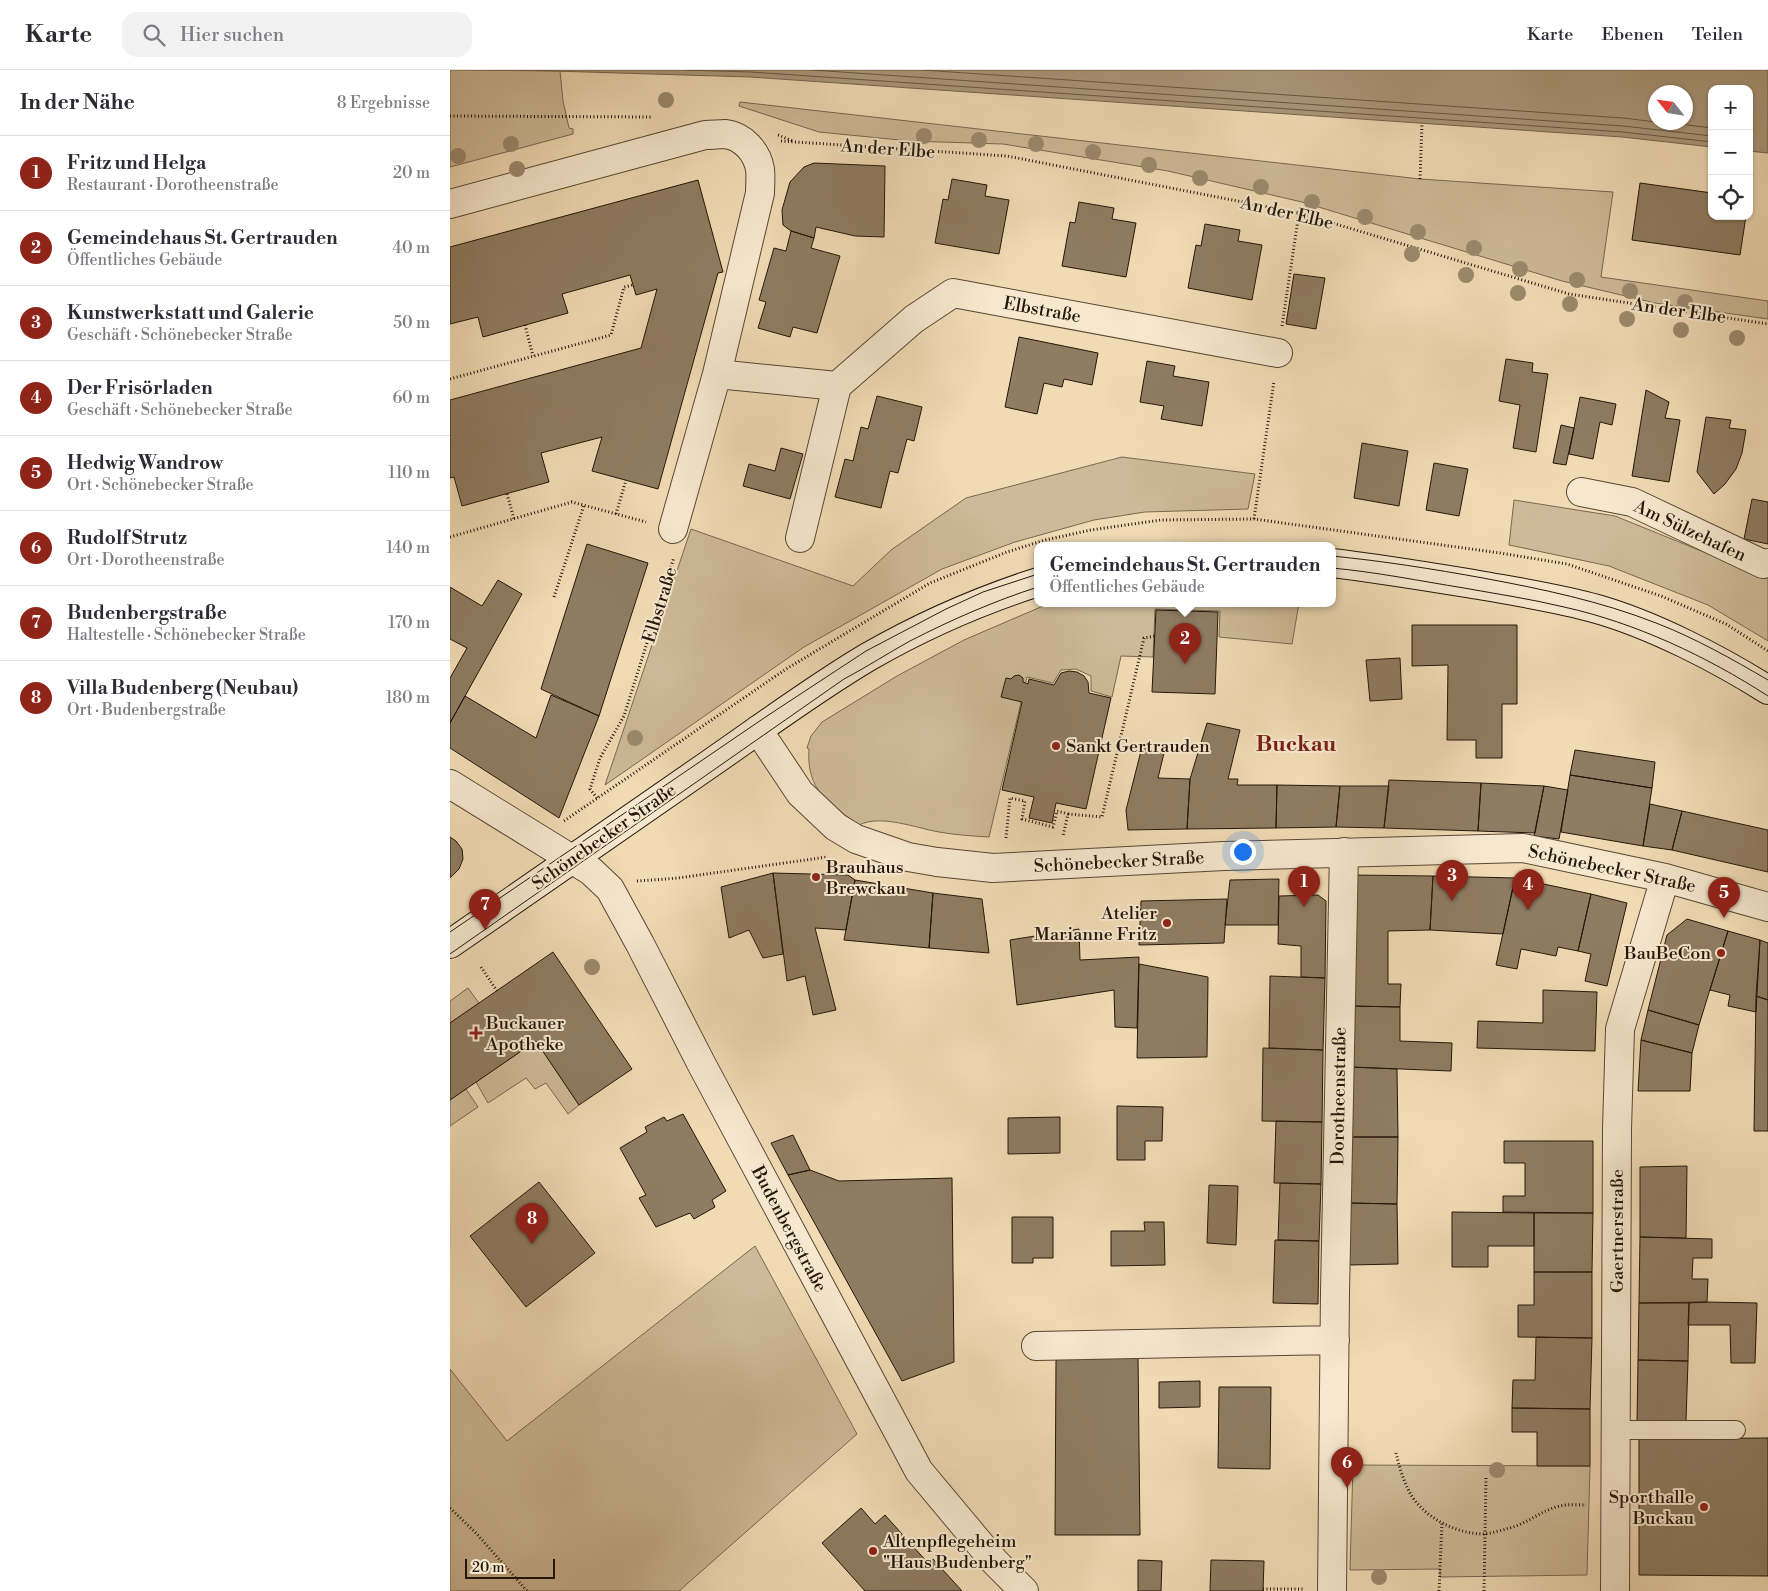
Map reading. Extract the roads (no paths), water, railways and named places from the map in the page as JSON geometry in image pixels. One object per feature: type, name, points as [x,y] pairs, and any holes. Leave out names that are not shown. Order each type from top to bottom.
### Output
[{"type":"street","points":[[450,204],[705,136],[724,134],[733,136],[741,140],[755,153],[760,169],[760,194],[717,374],[673,529]]},
{"type":"street","name":"Elbstraße","points":[[836,386],[914,319],[953,293],[1278,353]]},
{"type":"street","points":[[717,374],[836,386],[800,538]]},
{"type":"street","name":"Am Sülzehafen","points":[[1581,492],[1632,502],[1763,564],[1768,563]]},
{"type":"street","points":[[1336,564],[1492,587],[1547,597],[1599,610],[1664,634],[1708,655],[1768,690]]},
{"type":"street","name":"Schönebecker Straße","points":[[450,944],[758,730],[869,657],[968,607],[1034,583]]},
{"type":"street","name":"Schönebecker Straße","points":[[758,730],[800,793],[836,828],[856,840],[908,857],[993,868],[1344,852],[1523,848],[1665,878],[1768,907]]},
{"type":"street","name":"Budenbergstraße","points":[[450,784],[591,871],[612,893],[919,1471],[995,1562],[1024,1591]]},
{"type":"street","name":"Dorotheenstraße","points":[[1332,1590],[1344,852]]},
{"type":"street","name":"Gaertnerstraße","points":[[1615,1591],[1617,1510],[1617,1129],[1620,1029],[1665,878]]},
{"type":"street","points":[[1036,1346],[1335,1340]]},
{"type":"lane","points":[[1616,1430],[1736,1430]]},
{"type":"water","points":[[520,70],[1768,70],[1768,153],[1753,151],[1753,85],[1708,85],[1708,147],[1622,137],[750,77]]},
{"type":"tram line","points":[[1336,556],[1464,575],[1571,596],[1592,602],[1635,615],[1685,635],[1768,680]]},
{"type":"tram line","points":[[1336,568],[1382,574],[1514,597],[1591,614],[1670,642],[1720,667],[1768,696]]},
{"type":"tram line","points":[[450,932],[767,716],[866,651],[983,592],[1034,575]]},
{"type":"tram line","points":[[450,954],[844,679],[910,641],[941,626],[1034,588]]},
{"type":"place","name":"Gemeindehaus St. Gertrauden","points":[[1185,664]]},
{"type":"place","name":"Sankt Gertrauden","points":[[1056,746]]},
{"type":"place","name":"Brauhaus Brewckau","points":[[816,877]]},
{"type":"place","name":"Kunstwerkstatt und Galerie","points":[[1452,901]]},
{"type":"place","name":"Fritz und Helga","points":[[1304,907]]},
{"type":"place","name":"Der Frisörladen","points":[[1528,910]]},
{"type":"place","name":"Hedwig Wandrow","points":[[1724,918]]},
{"type":"place","name":"Atelier Marianne Fritz","points":[[1167,923]]},
{"type":"place","name":"Budenbergstraße","points":[[485,930]]},
{"type":"place","name":"BauBeCon","points":[[1721,953]]},
{"type":"place","name":"Buckauer Apotheke","points":[[476,1033]]},
{"type":"place","name":"Villa Budenberg (Neubau)","points":[[532,1244]]},
{"type":"place","name":"Rudolf Strutz","points":[[1347,1488]]},
{"type":"place","name":"Sporthalle Buckau","points":[[1704,1507]]},
{"type":"place","name":"Altenpflegeheim \"Haus Budenberg\"","points":[[873,1551]]},
{"type":"district","name":"Buckau","points":[[1296,744]]}]
